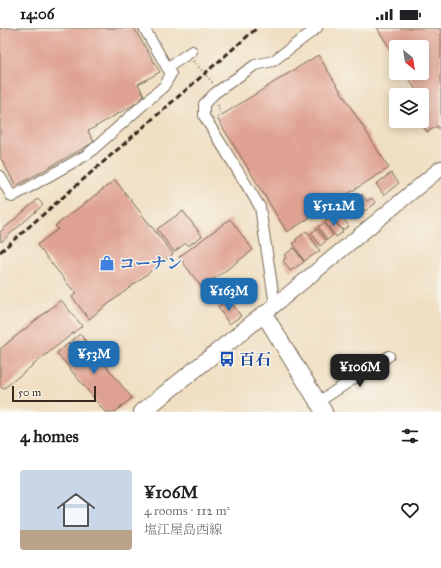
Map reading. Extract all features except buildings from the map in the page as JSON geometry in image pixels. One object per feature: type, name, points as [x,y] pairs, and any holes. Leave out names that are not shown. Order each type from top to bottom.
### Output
[{"type":"main road","points":[[142,412],[441,168]]},
{"type":"main road","points":[[270,309],[321,407]]},
{"type":"street","points":[[0,176],[12,197],[88,154],[164,86],[170,74],[144,28]]},
{"type":"street","points":[[270,309],[260,207],[204,116],[204,104],[215,93],[255,65],[273,61],[317,28]]},
{"type":"street","points":[[167,68],[190,53]]},
{"type":"street","points":[[321,407],[389,356]]},
{"type":"path","points":[[190,53],[213,84],[220,113]]},
{"type":"railway","points":[[0,252],[257,28]]},
{"type":"place","name":"コーナン","points":[[107,263]]},
{"type":"place","name":"百石","points":[[227,359]]}]
